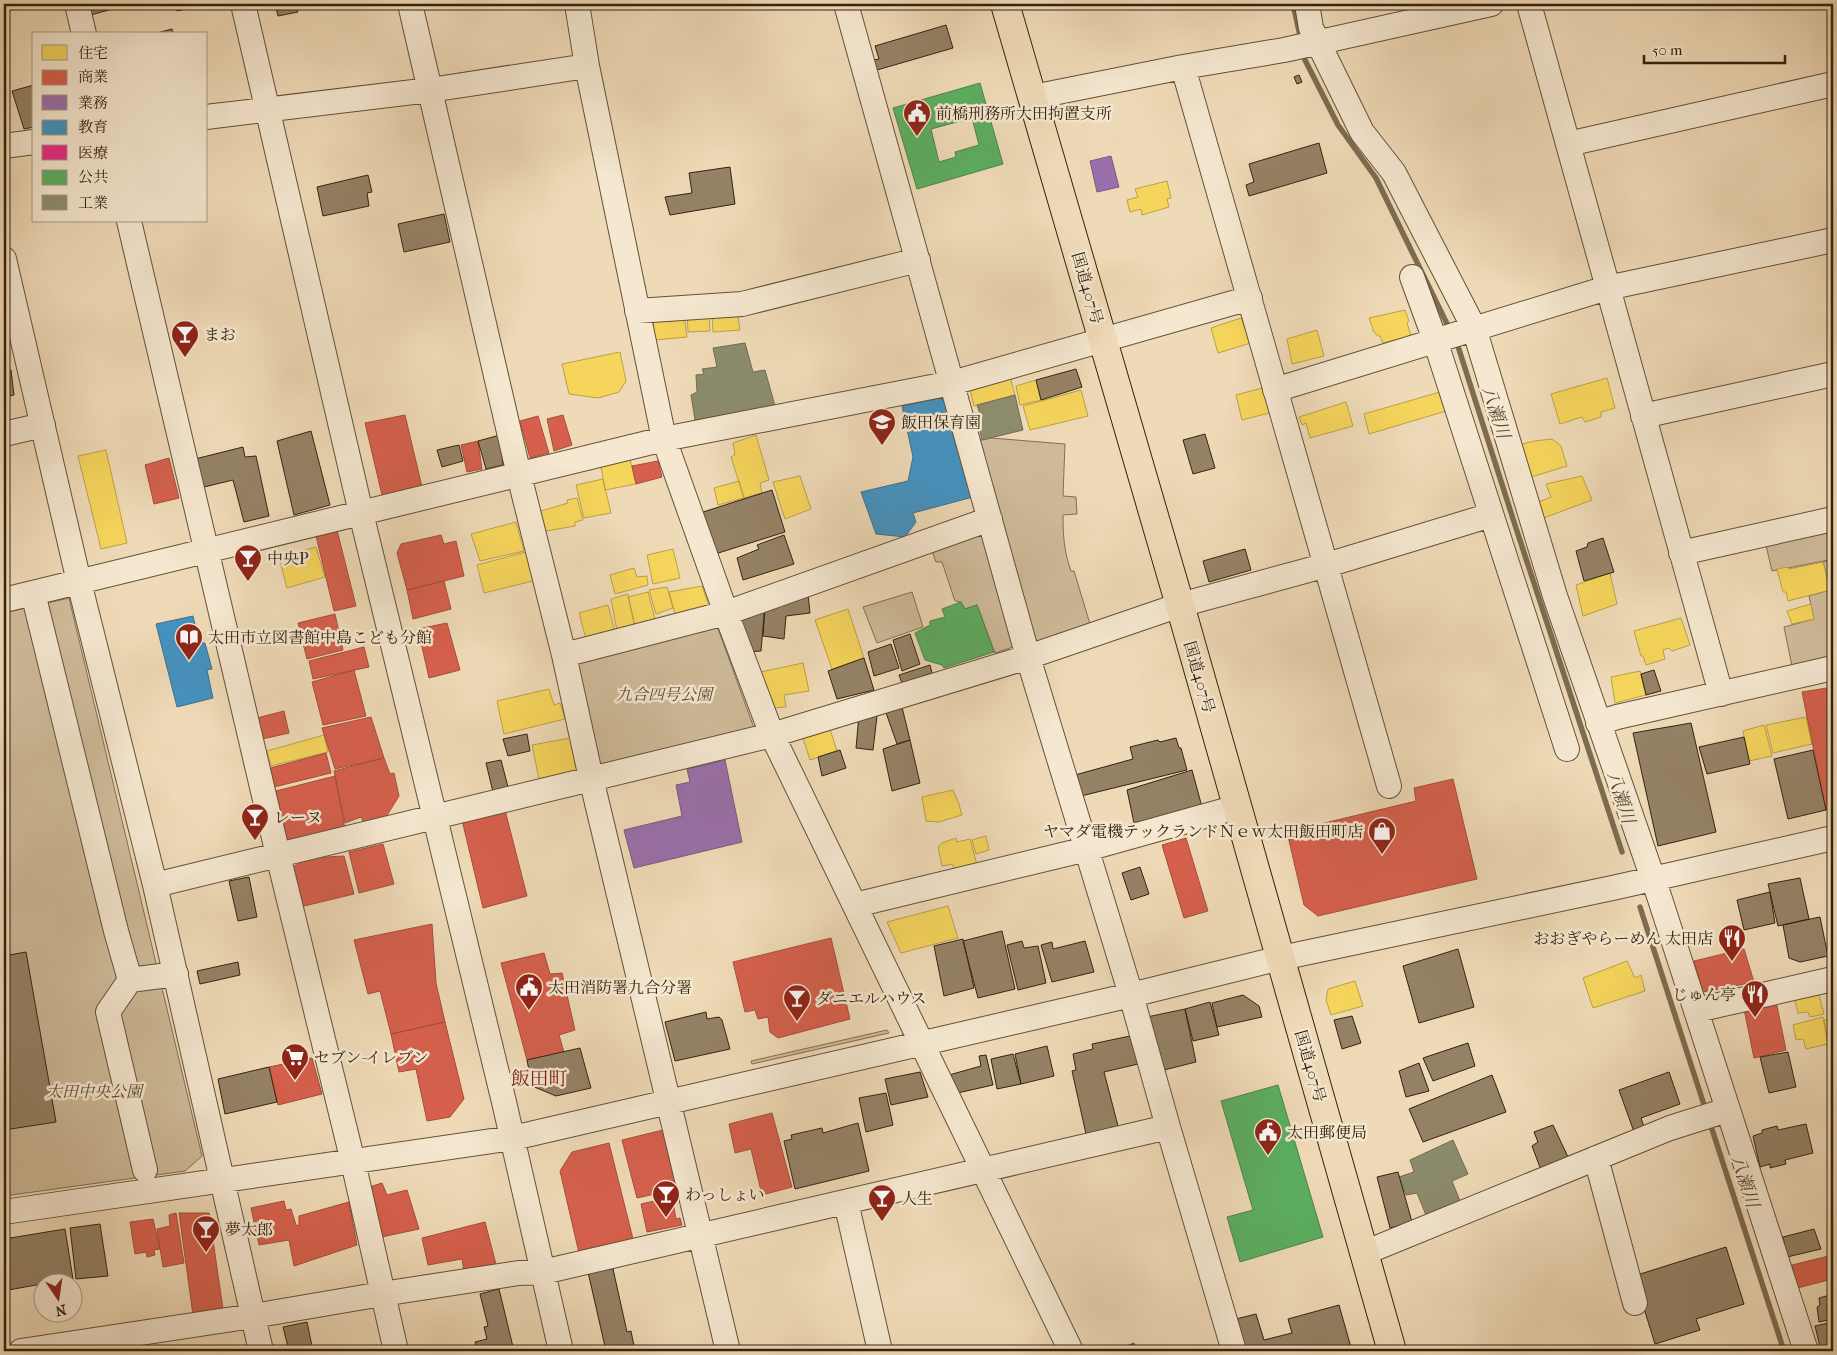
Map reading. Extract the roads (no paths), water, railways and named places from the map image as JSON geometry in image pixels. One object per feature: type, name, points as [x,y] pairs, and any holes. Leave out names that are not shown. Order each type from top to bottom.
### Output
[{"type":"highway","name":"国道407号","points":[[1005,4],[1180,605],[1392,1351]]},
{"type":"street","points":[[77,4],[84,32]]},
{"type":"street","points":[[243,4],[361,513],[513,1138],[561,1351]]},
{"type":"street","points":[[410,4],[519,474],[564,655],[591,778],[728,1351]]},
{"type":"street","points":[[577,4],[587,66],[664,439],[726,613],[772,735],[1071,1351]]},
{"type":"street","points":[[846,4],[1028,657],[1131,995],[1234,1351]]},
{"type":"street","points":[[1306,4],[1311,28],[1362,132],[1394,173],[1453,334],[1552,586],[1697,1010],[1723,1111],[1806,1351]]},
{"type":"street","points":[[1033,97],[1183,67],[1284,50],[1491,4]]},
{"type":"street","points":[[1529,4],[1720,694]]},
{"type":"street","points":[[208,117],[430,90],[587,66]]},
{"type":"street","points":[[1183,67],[1389,786]]},
{"type":"street","points":[[1568,144],[1833,84]]},
{"type":"street","points":[[4,146],[32,142]]},
{"type":"street","points":[[129,222],[278,855],[353,1162],[396,1351]]},
{"type":"street","points":[[1276,390],[1453,334],[1608,288],[1833,240]]},
{"type":"street","points":[[638,311],[742,304],[918,260]]},
{"type":"street","points":[[5,271],[79,582],[155,885],[261,1351]]},
{"type":"street","points":[[1412,277],[1453,334],[1491,515],[1567,749]]},
{"type":"street","points":[[4,600],[664,439],[952,383],[1250,298]]},
{"type":"street","points":[[1643,416],[1833,374]]},
{"type":"street","points":[[4,434],[43,425]]},
{"type":"street","points":[[155,885],[772,735],[1028,657],[1180,605],[1327,565],[1491,515]]},
{"type":"street","points":[[564,655],[726,613],[990,519]]},
{"type":"street","points":[[1681,553],[1833,519]]},
{"type":"street","points":[[33,593],[116,931],[130,980]]},
{"type":"street","points":[[1598,723],[1617,717],[1833,668]]},
{"type":"street","points":[[855,905],[1087,849],[1237,807]]},
{"type":"street","points":[[4,1212],[513,1138],[1131,995],[1281,958],[1833,838]]},
{"type":"street","points":[[145,1170],[108,1012],[130,980],[176,974]]},
{"type":"street","points":[[1697,1010],[1833,979]]},
{"type":"street","points":[[1364,1253],[1596,1158],[1695,1119],[1723,1111]]},
{"type":"street","points":[[21,1351],[519,1273],[543,1272],[1168,1127]]},
{"type":"street","points":[[1596,1158],[1635,1302]]},
{"type":"street","points":[[846,1202],[880,1351]]},
{"type":"waterway","name":"八瀬川","points":[[1293,4],[1301,40]]},
{"type":"waterway","name":"八瀬川","points":[[1303,52],[1305,60],[1338,125],[1376,178],[1450,330]]},
{"type":"waterway","name":"八瀬川","points":[[1456,340],[1622,852]]},
{"type":"waterway","name":"八瀬川","points":[[1640,907],[1706,1111]]},
{"type":"waterway","name":"八瀬川","points":[[1709,1120],[1784,1351]]},
{"type":"place","name":"前橋刑務所大田拘置支所","points":[[917,137]]},
{"type":"place","name":"まお","points":[[185,358]]},
{"type":"place","name":"飯田保育園","points":[[882,446]]},
{"type":"place","name":"中央P","points":[[248,582]]},
{"type":"place","name":"太田市立図書館中島こども分館","points":[[189,661]]},
{"type":"place","name":"レーヌ","points":[[255,841]]},
{"type":"place","name":"ヤマダ電機テックランドＮｅｗ太田飯田町店","points":[[1382,855]]},
{"type":"place","name":"おおぎやらーめん 太田店","points":[[1732,962]]},
{"type":"place","name":"太田消防署九合分署","points":[[529,1011]]},
{"type":"place","name":"じゅん亭","points":[[1755,1018]]},
{"type":"place","name":"ダニエルハウス","points":[[797,1022]]},
{"type":"place","name":"セブン-イレブン","points":[[295,1081]]},
{"type":"place","name":"太田郵便局","points":[[1268,1156]]},
{"type":"place","name":"わっしょい","points":[[666,1218]]},
{"type":"place","name":"人生","points":[[882,1222]]},
{"type":"place","name":"夢太郎","points":[[206,1253]]},
{"type":"district","name":"飯田町","points":[[539,1078]]},
{"type":"park label","name":"九合四号公園","points":[[664,694]]},
{"type":"park label","name":"太田中央公園","points":[[94,1091]]}]
